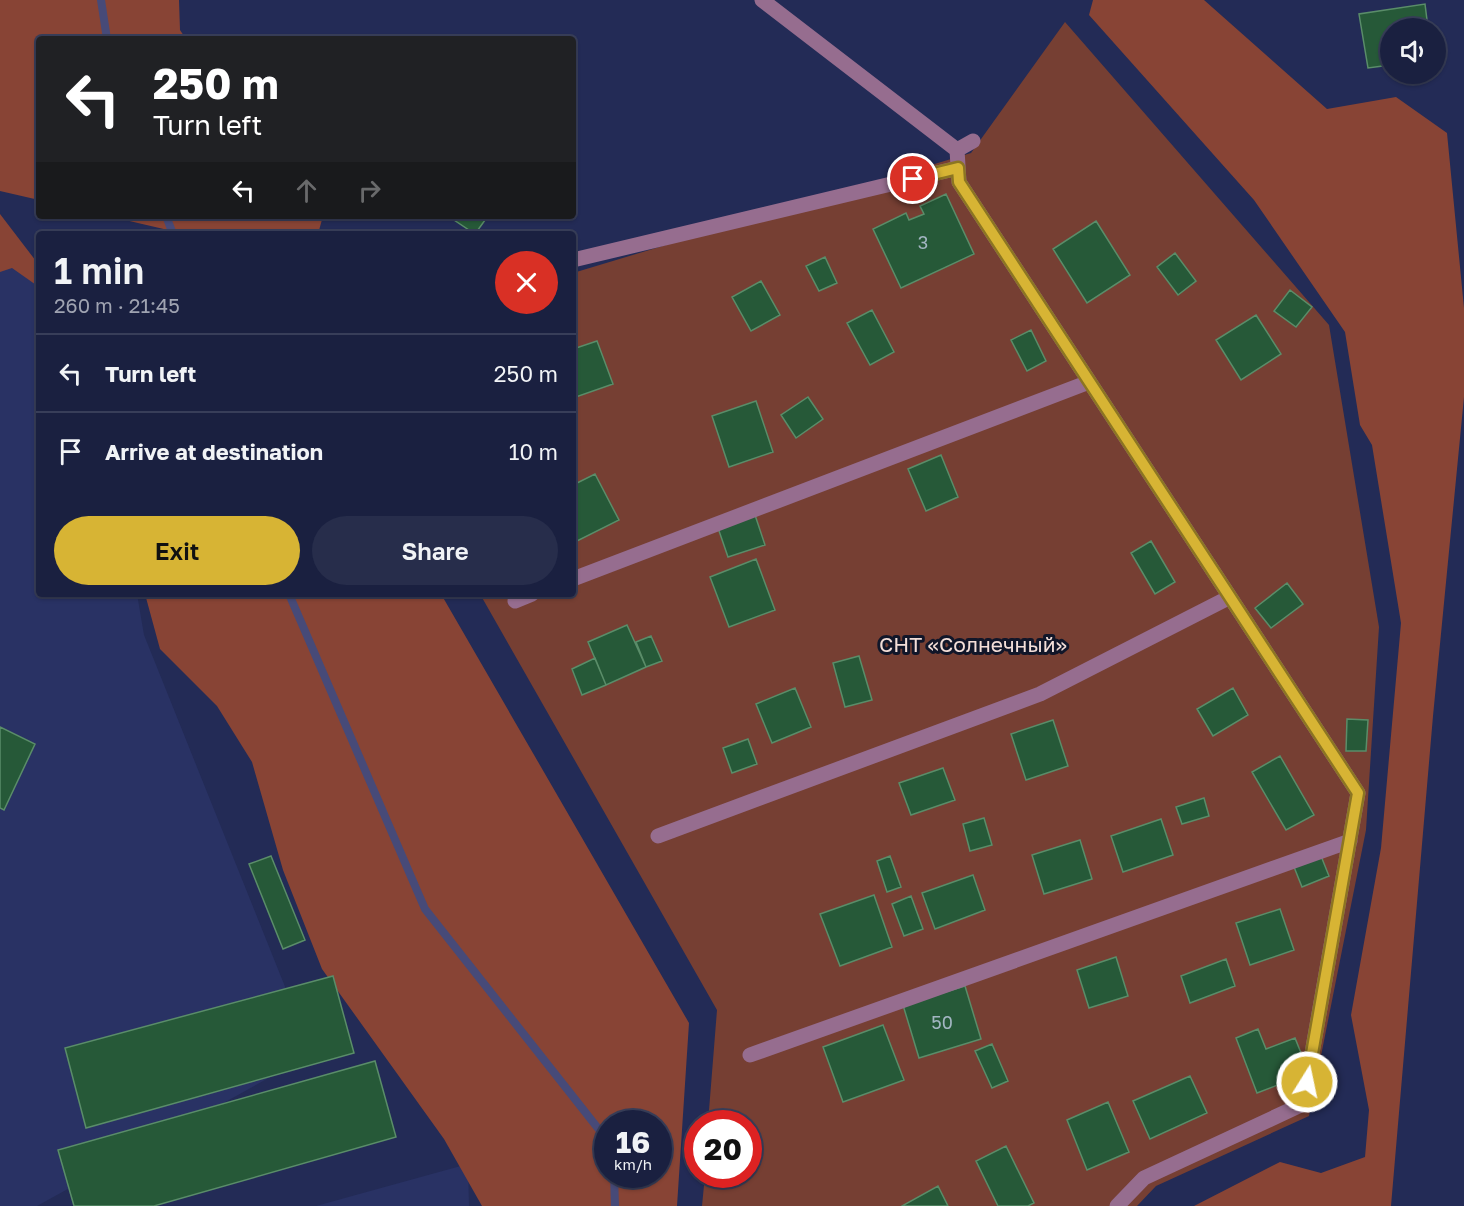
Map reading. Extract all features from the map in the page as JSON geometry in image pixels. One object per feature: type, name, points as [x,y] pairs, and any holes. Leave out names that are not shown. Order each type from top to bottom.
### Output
[{"type":"lane","points":[[762,0],[957,150],[959,182],[1358,793],[1304,1104],[1144,1178],[1117,1206]]},
{"type":"lane","points":[[957,150],[973,141]]},
{"type":"lane","points":[[576,259],[958,168]]},
{"type":"lane","points":[[576,578],[1089,382]]},
{"type":"lane","points":[[514,601],[524,597]]},
{"type":"lane","points":[[658,836],[1040,694],[1230,597]]},
{"type":"lane","points":[[750,1055],[1350,841]]},
{"type":"shaded area","points":[[0,0],[179,0],[180,30],[184,36],[36,36],[36,199],[0,191]]},
{"type":"shaded area","points":[[1093,0],[1204,0],[1327,109],[1396,97],[1447,133],[1464,308],[1464,397],[1433,716],[1391,1206],[1194,1206],[1280,1162],[1321,1173],[1365,1157],[1369,1110],[1351,1015],[1381,848],[1401,623],[1372,445],[1360,425],[1345,332],[1254,200],[1089,15]]},
{"type":"shaded area","points":[[0,214],[36,261],[36,285],[12,268],[0,272]]},
{"type":"shaded area","points":[[121,219],[322,219],[319,231],[172,231]]},
{"type":"shaded area","points":[[0,253],[36,280],[36,597],[138,597],[144,635],[312,1054],[37,1206],[0,1206]]},
{"type":"shaded area","points":[[146,597],[443,597],[689,1023],[677,1206],[482,1206],[444,1139],[322,969],[283,870],[252,762],[217,706],[160,649]]},
{"type":"shaded area","points":[[468,1164],[469,1206],[316,1206]]},
{"type":"green space","name":"СНТ «Солнечный»","points":[[1065,22],[1329,325],[1379,627],[1366,830],[1309,1116],[1156,1186],[1137,1206],[702,1206],[704,1188],[762,1188],[762,1110],[709,1110],[717,1010],[482,597],[576,597],[576,272],[971,153]]},
{"type":"building","points":[[1425,4],[1427,18],[1380,18],[1380,66],[1368,68],[1359,14]]},
{"type":"building","points":[[946,194],[974,254],[901,288],[873,229],[906,213],[909,220],[924,214],[920,206]]},
{"type":"building","points":[[452,219],[486,219],[477,231],[470,231]]},
{"type":"building","points":[[1096,221],[1130,275],[1087,303],[1053,249]]},
{"type":"building","points":[[1175,253],[1196,281],[1178,295],[1157,267]]},
{"type":"building","points":[[825,257],[837,283],[819,291],[806,266]]},
{"type":"building","points":[[761,281],[780,315],[751,331],[732,297]]},
{"type":"building","points":[[1290,290],[1312,307],[1296,327],[1274,311]]},
{"type":"building","points":[[872,310],[894,352],[870,365],[847,323]]},
{"type":"building","points":[[1256,315],[1281,354],[1241,380],[1216,340]]},
{"type":"building","points":[[1031,330],[1046,361],[1027,371],[1011,340]]},
{"type":"building","points":[[597,341],[613,384],[576,397],[576,348]]},
{"type":"building","points":[[808,397],[823,419],[796,438],[781,415]]},
{"type":"building","points":[[756,401],[773,452],[729,467],[712,416]]},
{"type":"building","points":[[941,455],[958,497],[926,511],[908,469]]},
{"type":"building","points":[[595,474],[619,520],[577,541],[576,539],[576,484]]},
{"type":"building","points":[[754,512],[765,545],[728,557],[717,525]]},
{"type":"building","points":[[1151,541],[1175,582],[1155,594],[1131,553]]},
{"type":"building","points":[[756,559],[775,610],[729,627],[710,577]]},
{"type":"building","points":[[1287,583],[1303,604],[1271,628],[1255,608]]},
{"type":"building","points":[[627,625],[646,667],[606,685],[588,642]]},
{"type":"building","points":[[651,636],[662,661],[646,667],[636,642]]},
{"type":"building","points":[[859,656],[872,700],[845,707],[833,663]]},
{"type":"building","points":[[595,658],[606,685],[582,695],[572,669]]},
{"type":"building","points":[[795,688],[811,727],[772,743],[756,704]]},
{"type":"building","points":[[1233,688],[1248,715],[1213,736],[1197,709]]},
{"type":"building","points":[[1347,719],[1368,720],[1366,751],[1346,751]]},
{"type":"building","points":[[1053,720],[1068,766],[1026,780],[1011,734]]},
{"type":"building","points":[[0,727],[35,744],[4,810],[0,808]]},
{"type":"building","points":[[748,739],[757,764],[732,773],[723,748]]},
{"type":"building","points":[[1280,756],[1314,815],[1286,830],[1252,772]]},
{"type":"building","points":[[943,768],[955,800],[911,815],[899,783]]},
{"type":"building","points":[[1204,798],[1209,816],[1182,824],[1176,807]]},
{"type":"building","points":[[984,818],[992,845],[970,851],[963,824]]},
{"type":"building","points":[[1161,819],[1173,855],[1123,872],[1111,836]]},
{"type":"building","points":[[1080,840],[1092,879],[1044,894],[1032,855]]},
{"type":"building","points":[[271,856],[305,940],[283,949],[249,864]]},
{"type":"building","points":[[890,856],[901,887],[887,892],[877,861]]},
{"type":"building","points":[[1321,856],[1329,876],[1302,887],[1294,867]]},
{"type":"building","points":[[973,875],[985,910],[935,929],[922,893]]},
{"type":"building","points":[[874,895],[892,947],[840,966],[820,914]]},
{"type":"building","points":[[911,896],[923,929],[904,936],[892,904]]},
{"type":"building","points":[[1280,909],[1294,950],[1250,965],[1236,923]]},
{"type":"building","points":[[1116,957],[1128,996],[1089,1008],[1077,970]]},
{"type":"building","points":[[1226,959],[1235,986],[1190,1003],[1181,976]]},
{"type":"building","points":[[333,976],[354,1053],[86,1128],[65,1048]]},
{"type":"building","points":[[965,986],[981,1039],[919,1058],[903,1005]]},
{"type":"building","points":[[883,1025],[904,1080],[843,1102],[823,1047]]},
{"type":"building","points":[[1258,1029],[1266,1049],[1295,1038],[1309,1073],[1257,1093],[1236,1038]]},
{"type":"building","points":[[992,1044],[1008,1081],[992,1088],[975,1051]]},
{"type":"building","points":[[375,1061],[396,1137],[154,1206],[74,1206],[58,1150]]},
{"type":"building","points":[[1190,1076],[1207,1113],[1150,1139],[1133,1101]]},
{"type":"building","points":[[1108,1102],[1129,1152],[1087,1170],[1067,1120]]},
{"type":"building","points":[[1006,1146],[1034,1203],[1028,1206],[998,1206],[976,1161]]},
{"type":"building","points":[[938,1186],[948,1206],[902,1206]]},
{"type":"waterway","points":[[101,0],[107,36]]},
{"type":"waterway","points":[[167,219],[172,231]]},
{"type":"waterway","points":[[290,597],[425,909],[594,1123]]},
{"type":"waterway","points":[[614,1188],[615,1206]]},
{"type":"route","points":[[913,179],[958,168],[959,182],[1358,793],[1307,1082]]}]
